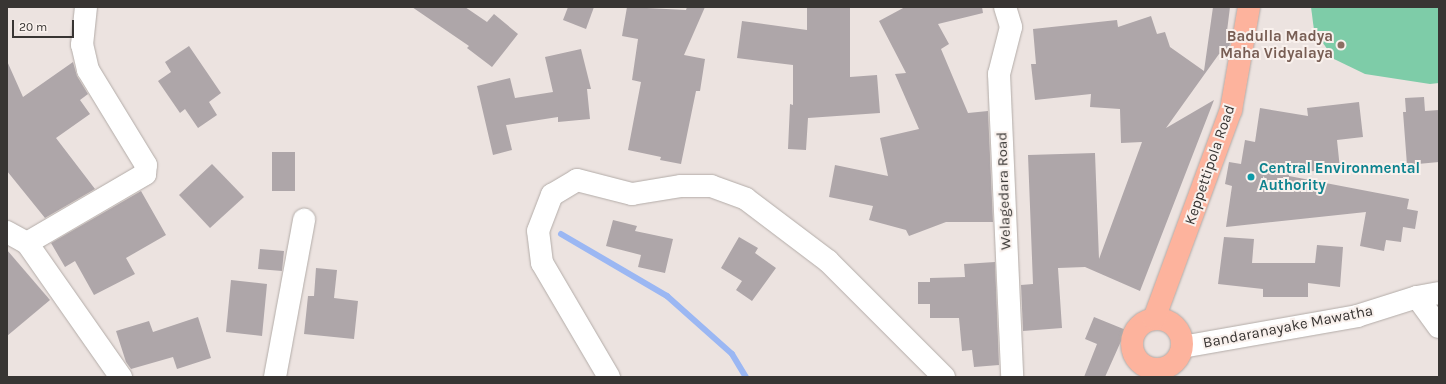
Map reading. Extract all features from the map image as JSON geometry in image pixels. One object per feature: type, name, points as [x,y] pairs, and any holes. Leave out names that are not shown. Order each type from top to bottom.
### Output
[{"type":"main road","name":"Keppettipola Road","points":[[1154,319],[1231,110],[1249,7]]},
{"type":"main road","points":[[1154,319],[1163,319],[1175,326],[1182,338],[1180,355],[1168,366],[1140,371],[1134,352],[1134,334],[1145,321],[1154,319]]},
{"type":"street","points":[[27,243],[145,174],[146,165],[88,70],[82,45],[86,7]]},
{"type":"street","name":"Welagedara Road","points":[[1005,7],[1011,27],[999,74],[1012,377]]},
{"type":"street","points":[[609,377],[542,263],[538,231],[552,196],[577,180],[632,194],[682,186],[711,186],[746,200],[828,261],[944,377]]},
{"type":"street","points":[[275,377],[304,220]]},
{"type":"street","points":[[7,232],[27,243],[121,377]]},
{"type":"street","name":"Bandaranayake Mawatha","points":[[1182,347],[1357,316],[1417,297],[1439,293]]},
{"type":"street","points":[[1417,297],[1439,327]]},
{"type":"green space","points":[[1311,7],[1439,7],[1439,83],[1430,84],[1365,74],[1334,59],[1314,30]]},
{"type":"building","points":[[412,7],[465,7],[487,22],[494,14],[518,34],[492,67],[467,48],[469,46]]},
{"type":"building","points":[[568,7],[594,7],[586,29],[563,20]]},
{"type":"building","points":[[627,7],[686,10],[687,7],[705,7],[684,55],[705,59],[700,91],[696,91],[681,164],[660,160],[661,157],[628,150],[641,82],[632,80],[638,39],[622,36]]},
{"type":"building","points":[[807,7],[850,7],[850,77],[877,75],[880,113],[808,118],[806,150],[788,149],[790,104],[793,105],[793,65],[737,58],[742,21],[807,30]]},
{"type":"building","points":[[905,7],[982,7],[983,13],[938,24],[949,44],[941,49],[968,113],[988,111],[993,222],[946,222],[909,236],[906,230],[869,220],[873,206],[829,197],[835,165],[888,176],[880,138],[919,129],[895,74],[906,73],[879,21]]},
{"type":"building","points":[[1213,7],[1230,7],[1227,31],[1232,31],[1228,55],[1219,54],[1166,128],[1214,100],[1140,291],[1085,267],[1058,268],[1062,328],[1023,331],[1021,285],[1033,284],[1028,155],[1095,153],[1099,259],[1142,142],[1121,143],[1120,109],[1090,107],[1091,94],[1035,100],[1031,64],[1036,64],[1033,29],[1117,20],[1118,27],[1151,16],[1157,34],[1165,32],[1170,47],[1204,71]]},
{"type":"building","points":[[189,46],[221,93],[209,102],[217,115],[198,128],[185,109],[180,113],[158,81],[171,72],[165,62]]},
{"type":"building","points":[[581,49],[591,89],[587,89],[590,119],[558,122],[558,117],[506,125],[512,150],[493,155],[477,86],[510,78],[515,98],[553,92],[545,57]]},
{"type":"building","points":[[7,61],[23,97],[73,62],[77,76],[88,94],[80,100],[90,114],[56,138],[95,189],[45,218],[7,171]]},
{"type":"building","points":[[1424,97],[1425,111],[1439,110],[1439,162],[1407,165],[1403,112],[1406,112],[1405,98]]},
{"type":"building","points":[[1359,102],[1363,137],[1337,140],[1340,169],[1289,173],[1289,176],[1409,199],[1407,209],[1418,211],[1415,229],[1403,227],[1401,242],[1386,240],[1384,251],[1360,246],[1366,212],[1226,227],[1232,186],[1225,184],[1229,162],[1241,164],[1245,140],[1255,142],[1260,108],[1308,116],[1307,108]]},
{"type":"building","points":[[272,152],[295,152],[295,191],[272,191]]},
{"type":"building","points":[[212,164],[244,197],[210,228],[179,195]]},
{"type":"building","points":[[141,191],[166,235],[126,258],[135,274],[94,295],[75,261],[65,267],[51,243]]},
{"type":"building","points":[[613,220],[637,226],[635,231],[673,239],[665,273],[638,267],[641,255],[606,246]]},
{"type":"building","points":[[739,237],[758,248],[755,253],[776,268],[752,301],[736,290],[742,281],[721,268]]},
{"type":"building","points":[[1224,237],[1254,239],[1252,263],[1315,263],[1317,245],[1343,247],[1340,287],[1308,283],[1308,297],[1263,297],[1263,289],[1218,284]]},
{"type":"building","points":[[260,249],[284,251],[282,271],[258,269]]},
{"type":"building","points":[[7,250],[50,300],[7,336]]},
{"type":"building","points":[[995,262],[999,365],[974,367],[972,350],[962,351],[959,318],[930,318],[930,304],[918,304],[918,282],[930,282],[930,278],[965,277],[964,264]]},
{"type":"building","points":[[316,268],[337,270],[334,298],[358,301],[354,339],[304,334],[308,296],[314,296]]},
{"type":"building","points":[[231,280],[267,284],[262,336],[226,332]]},
{"type":"building","points":[[198,317],[211,358],[177,369],[173,357],[131,369],[126,362],[116,331],[149,321],[153,332]]},
{"type":"building","points":[[1094,317],[1126,330],[1105,377],[1084,377],[1097,344],[1085,339]]},
{"type":"waterway","points":[[561,234],[667,296],[732,354],[746,377]]},
{"type":"place","name":"Badulla Madya Maha Vidyalaya","points":[[1341,45]]},
{"type":"place","name":"Central Environmental Authority","points":[[1251,177]]}]
